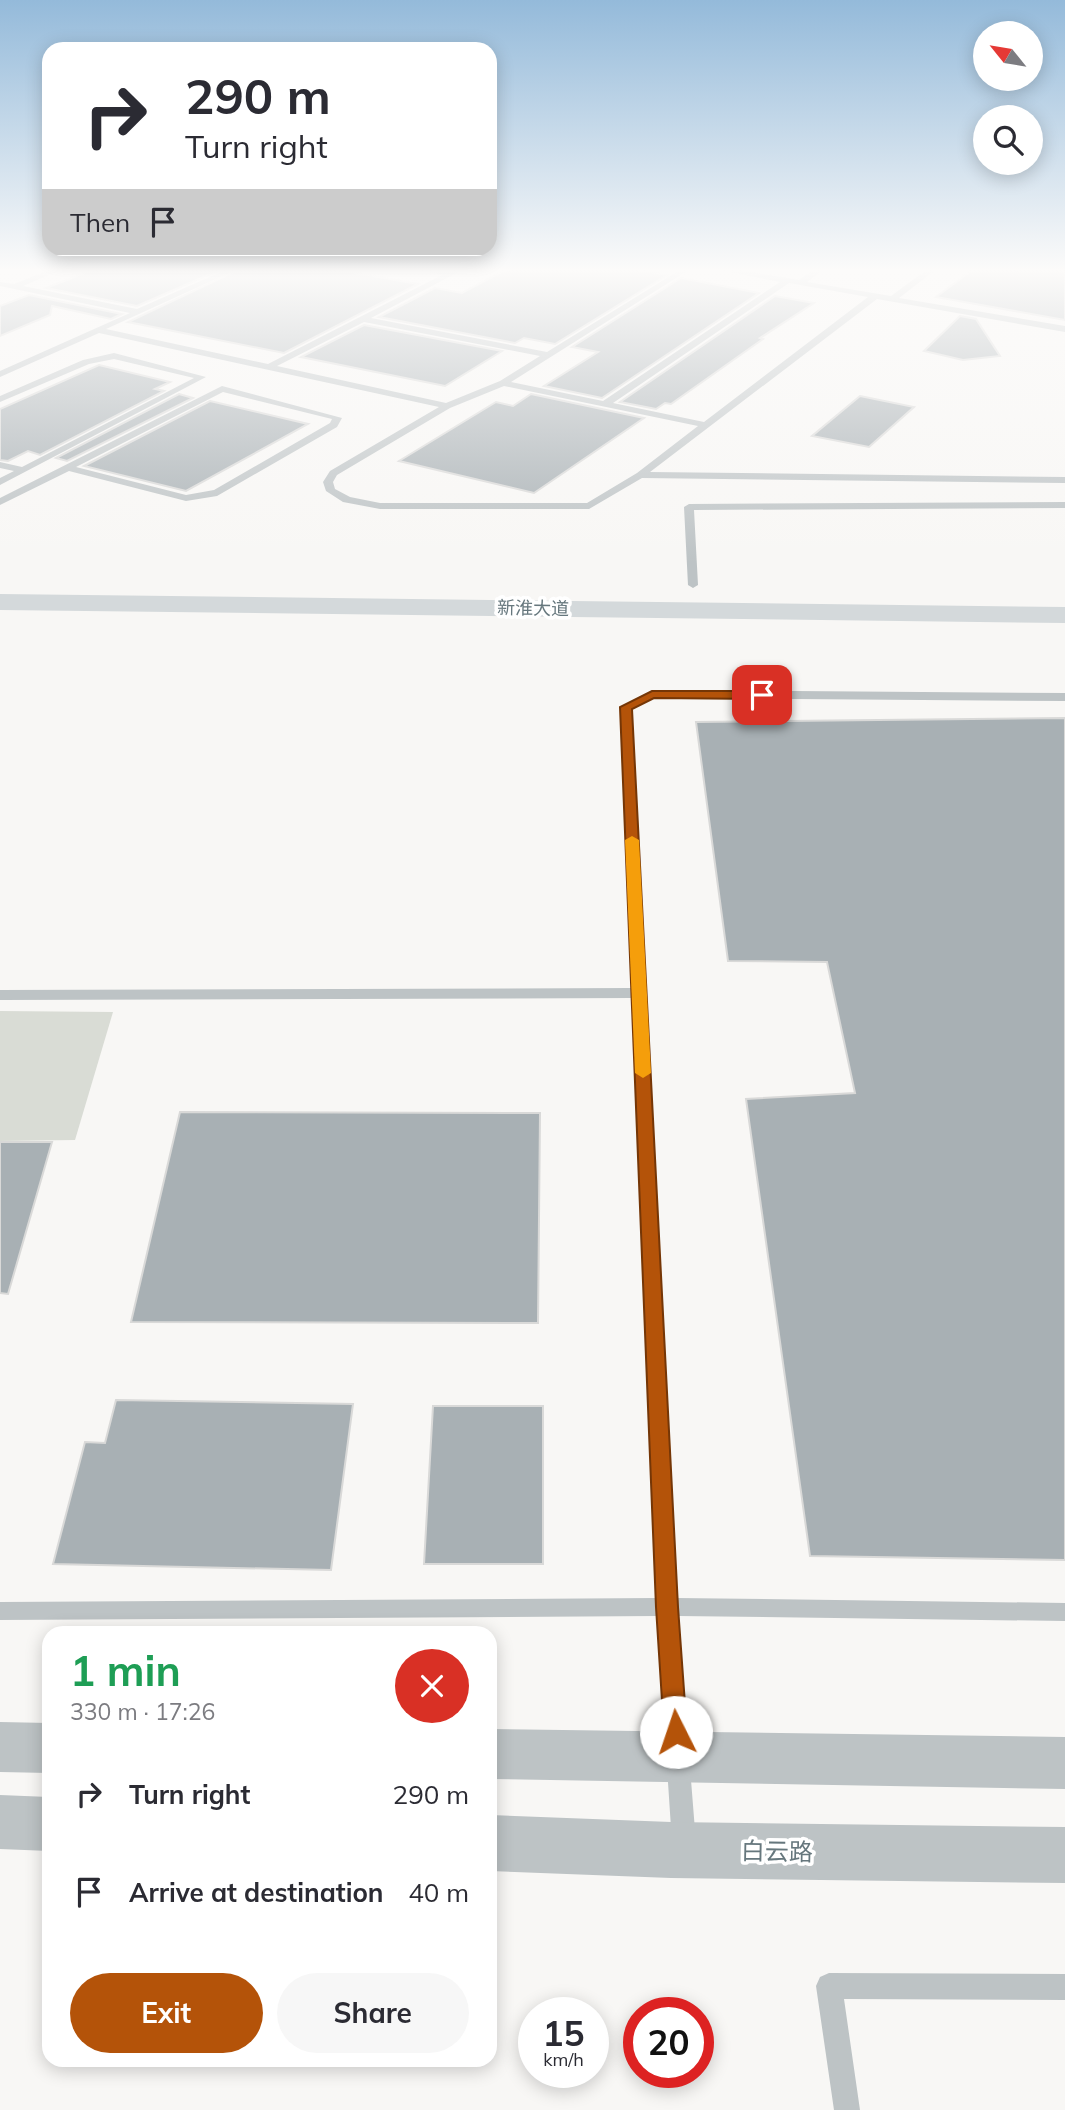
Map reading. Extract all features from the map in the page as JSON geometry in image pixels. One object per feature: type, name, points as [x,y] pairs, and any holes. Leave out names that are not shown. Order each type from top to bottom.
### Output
[{"type":"main road","name":"新淮大道","points":[[0,578],[776,586]]},
{"type":"main road","name":"新淮大道","points":[[0,602],[1065,615]]},
{"type":"street","points":[[0,1747],[42,1748]]},
{"type":"street","points":[[497,1754],[1065,1763]]},
{"type":"street","points":[[0,1822],[42,1824]]},
{"type":"street","name":"白云路","points":[[497,1843],[684,1850],[1065,1855]]},
{"type":"lane","points":[[0,374],[17,366]]},
{"type":"lane","points":[[0,399],[76,366]]},
{"type":"lane","points":[[0,482],[202,377],[158,366]]},
{"type":"lane","points":[[530,366],[503,383],[447,406],[333,473],[328,482],[331,491],[346,500],[380,506],[589,506],[640,475],[782,366]]},
{"type":"lane","points":[[605,404],[661,366]]},
{"type":"lane","points":[[269,367],[447,406]]},
{"type":"lane","points":[[69,468],[186,498],[217,493],[334,425],[337,418],[194,383]]},
{"type":"lane","points":[[503,383],[705,425]]},
{"type":"lane","points":[[0,502],[222,389]]},
{"type":"lane","points":[[0,465],[22,470]]},
{"type":"lane","points":[[640,475],[1065,480]]},
{"type":"lane","points":[[693,585],[689,507],[1065,505]]},
{"type":"lane","points":[[684,1850],[667,1607],[626,707],[652,694],[1065,697]]},
{"type":"lane","points":[[0,995],[639,993]]},
{"type":"lane","points":[[0,1611],[667,1607],[1065,1612]]},
{"type":"lane","points":[[848,2110],[829,1986],[1065,1987]]},
{"type":"shaded area","points":[[0,1011],[113,1012],[75,1140],[0,1141]]},
{"type":"building","points":[[96,366],[170,382],[155,389],[164,391],[40,455],[28,451],[8,461],[0,460],[0,409]]},
{"type":"building","points":[[348,366],[477,366],[445,386]]},
{"type":"building","points":[[575,366],[649,366],[602,398],[544,386]]},
{"type":"building","points":[[672,366],[724,366],[671,404],[665,403],[656,409],[620,402]]},
{"type":"building","points":[[179,394],[193,398],[67,461],[56,458]]},
{"type":"building","points":[[531,394],[644,418],[534,493],[399,461],[496,402],[513,406]]},
{"type":"building","points":[[860,396],[914,407],[869,447],[812,436]]},
{"type":"building","points":[[210,401],[308,424],[186,491],[84,466]]},
{"type":"building","points":[[1065,718],[1065,1560],[810,1556],[746,1099],[855,1093],[827,962],[728,961],[696,722]]},
{"type":"building","points":[[180,1112],[540,1113],[538,1323],[131,1322]]},
{"type":"building","points":[[0,1142],[52,1142],[8,1294],[0,1293]]},
{"type":"building","points":[[116,1400],[353,1404],[331,1570],[53,1564],[85,1442],[105,1443]]},
{"type":"building","points":[[433,1406],[543,1406],[543,1564],[424,1564]]},
{"type":"slow traffic","points":[[632,840],[643,1073]]},
{"type":"route","points":[[676,1732],[667,1607],[626,707],[652,694],[762,695]]}]
